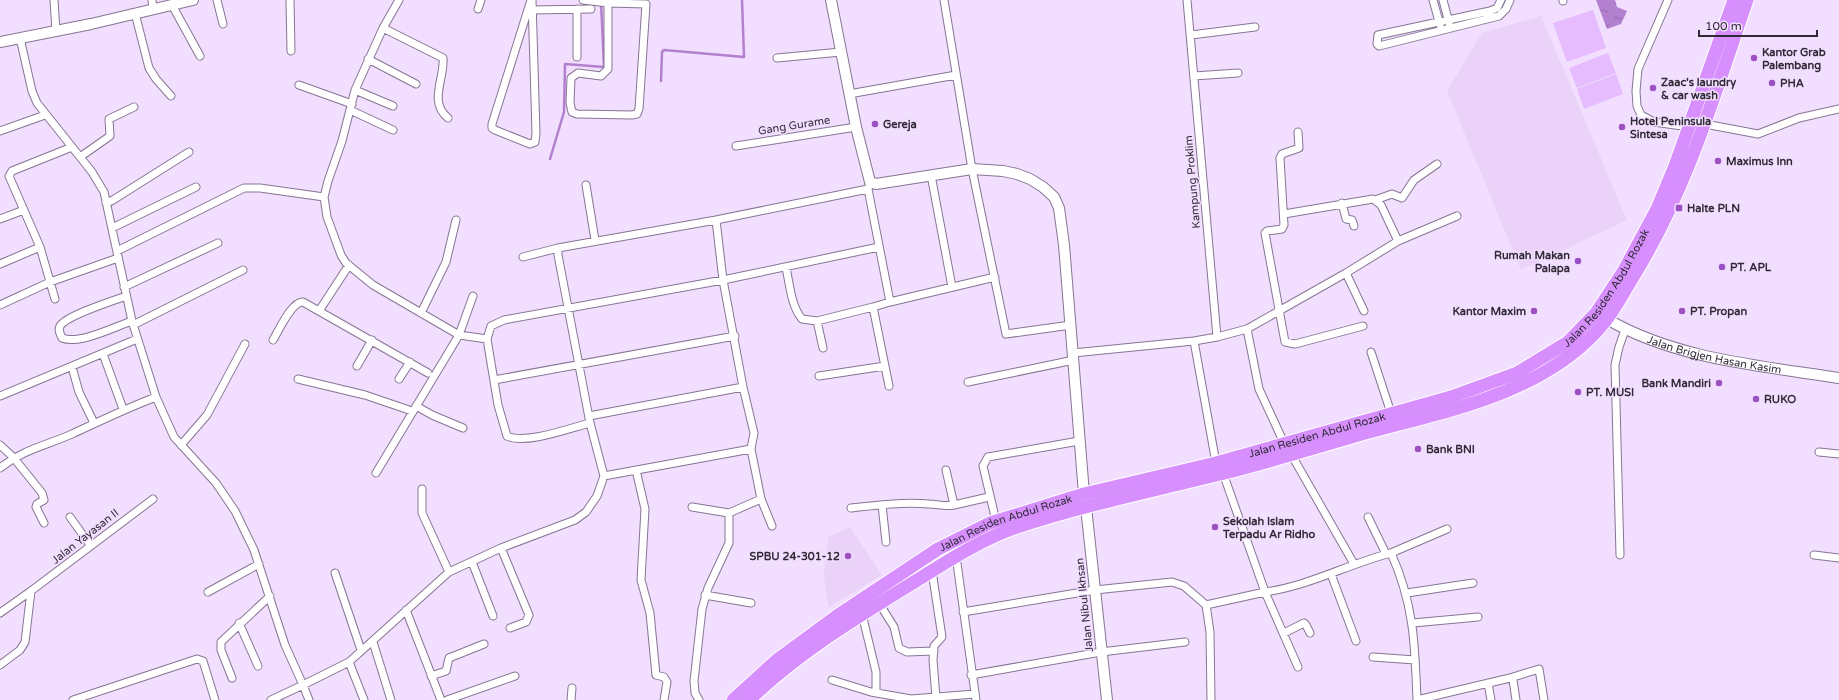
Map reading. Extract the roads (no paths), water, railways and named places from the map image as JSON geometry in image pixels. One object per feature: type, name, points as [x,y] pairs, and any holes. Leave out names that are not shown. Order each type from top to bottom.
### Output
[{"type":"highway","name":"Jalan Residen Abdul Rozak","points":[[733,700],[777,660],[837,616],[938,549],[996,521],[1220,468],[1288,448],[1391,413],[1451,397],[1517,373],[1568,342],[1602,316],[1623,272],[1657,209],[1689,127],[1734,0]]},
{"type":"highway","name":"Jalan Residen Abdul Rozak","points":[[1288,448],[1462,406],[1518,386],[1575,351],[1650,249],[1672,204],[1705,124],[1747,0]]},
{"type":"highway","name":"Jalan Residen Abdul Rozak","points":[[749,700],[780,672],[862,614],[956,556],[1000,533],[1085,500]]},
{"type":"street","points":[[54,0],[56,31]]},
{"type":"street","points":[[0,42],[135,13],[152,4],[172,5],[193,0]]},
{"type":"street","points":[[217,0],[223,24]]},
{"type":"street","points":[[290,0],[291,50]]},
{"type":"street","points":[[399,0],[383,28],[355,90],[324,197],[327,217],[341,255],[348,264],[373,285],[459,334],[487,339]]},
{"type":"street","points":[[478,9],[481,0]]},
{"type":"street","points":[[532,0],[536,133],[534,142],[530,144],[495,130],[492,128],[492,124],[532,0]]},
{"type":"street","points":[[583,0],[605,3],[646,2],[638,112],[632,115],[578,114],[572,112],[570,106],[571,78],[578,73],[601,76],[608,69],[605,3]]},
{"type":"street","points":[[831,0],[869,186],[890,302]]},
{"type":"street","points":[[944,0],[972,169],[1006,334],[1071,325]]},
{"type":"street","name":"Kampung Proklim","points":[[1188,0],[1217,337]]},
{"type":"street","points":[[1433,0],[1441,31]]},
{"type":"street","points":[[1443,0],[1450,29]]},
{"type":"street","points":[[1501,0],[1497,8],[1490,11],[1378,35],[1377,44],[1379,46],[1450,29],[1502,14],[1510,0]]},
{"type":"street","points":[[1668,0],[1638,69],[1636,101],[1641,115],[1648,119],[1669,126],[1689,127]]},
{"type":"street","points":[[172,5],[200,56]]},
{"type":"street","points":[[1497,8],[1502,14]]},
{"type":"street","points":[[577,9],[577,57]]},
{"type":"street","points":[[533,10],[591,9]]},
{"type":"street","points":[[135,13],[149,68],[156,79],[171,96]]},
{"type":"street","points":[[1191,35],[1255,27]]},
{"type":"street","points":[[383,28],[443,58],[438,96],[442,113],[448,118]]},
{"type":"street","points":[[20,38],[32,91],[37,103],[100,185],[106,202],[132,323],[156,397],[170,429],[181,445],[226,496],[245,530],[259,564],[285,645],[309,700]]},
{"type":"street","points":[[777,58],[841,52]]},
{"type":"street","points":[[368,59],[416,84]]},
{"type":"street","points":[[1194,76],[1238,73]]},
{"type":"street","points":[[849,94],[956,75]]},
{"type":"street","points":[[299,85],[351,107],[393,130]]},
{"type":"street","points":[[355,90],[394,106]]},
{"type":"street","points":[[80,157],[110,136],[109,119],[134,106]]},
{"type":"street","points":[[1705,124],[1758,134],[1799,118],[1839,109]]},
{"type":"street","points":[[0,131],[45,115]]},
{"type":"street","name":"Gang Gurame","points":[[736,146],[856,127]]},
{"type":"street","points":[[1298,132],[1299,148],[1282,154],[1280,158],[1284,214],[1283,228],[1267,231],[1265,235],[1285,342],[1295,344],[1363,326]]},
{"type":"street","points":[[55,299],[40,247],[9,176],[12,171],[72,147]]},
{"type":"street","points":[[106,202],[113,200],[189,152]]},
{"type":"street","points":[[1284,214],[1342,203],[1371,199],[1375,200],[1392,194],[1403,197],[1414,180],[1437,164]]},
{"type":"street","name":"Jalan Nibul Ikhsan","points":[[869,186],[972,169],[1003,171],[1017,174],[1030,179],[1043,187],[1054,197],[1059,208],[1071,325],[1079,442],[1107,700]]},
{"type":"street","points":[[932,175],[952,287]]},
{"type":"street","points":[[586,185],[595,240]]},
{"type":"street","points":[[523,257],[595,240],[716,220],[869,186]]},
{"type":"street","points":[[112,228],[196,187]]},
{"type":"street","points":[[0,305],[50,282],[118,255],[244,188],[260,188],[324,197]]},
{"type":"street","points":[[1375,200],[1380,205],[1398,241]]},
{"type":"street","points":[[1342,203],[1347,219],[1352,220],[1354,226]]},
{"type":"street","points":[[0,219],[24,210]]},
{"type":"street","points":[[968,382],[1073,357],[1194,341],[1247,329],[1346,273],[1398,241],[1457,216]]},
{"type":"street","points":[[421,313],[446,262],[456,220]]},
{"type":"street","points":[[716,220],[723,280],[735,336],[743,387],[754,433],[751,449],[761,499],[772,526]]},
{"type":"street","points":[[124,287],[218,243]]},
{"type":"street","points":[[0,264],[40,247]]},
{"type":"street","points":[[743,387],[589,419],[534,437],[515,439],[507,436],[498,405],[487,339],[491,326],[504,320],[786,268],[879,247]]},
{"type":"street","points":[[271,700],[349,662],[449,572],[501,548],[579,518],[586,512],[597,496],[604,476],[589,419],[580,363],[558,255],[558,248]]},
{"type":"street","points":[[319,311],[348,264]]},
{"type":"street","points":[[786,268],[797,313],[802,319],[817,320],[995,276]]},
{"type":"street","points":[[126,296],[69,318],[60,326],[59,332],[62,338],[68,340],[78,340],[132,323],[243,270]]},
{"type":"street","points":[[1346,273],[1364,311]]},
{"type":"street","points":[[376,473],[459,334],[473,296]]},
{"type":"street","points":[[273,340],[297,303],[304,302],[410,362],[428,374]]},
{"type":"street","points":[[873,307],[889,386]]},
{"type":"street","name":"Jalan Brigjen Hasan Kasim","points":[[1602,316],[1625,330],[1676,350],[1839,378]]},
{"type":"street","points":[[817,320],[823,348]]},
{"type":"street","points":[[1247,329],[1259,389],[1288,448],[1354,564]]},
{"type":"street","points":[[1620,555],[1615,365],[1625,330]]},
{"type":"street","points":[[494,380],[580,363],[735,336]]},
{"type":"street","points":[[0,396],[138,339]]},
{"type":"street","points":[[357,366],[372,340]]},
{"type":"street","points":[[1194,341],[1220,468],[1265,592],[1298,667]]},
{"type":"street","points":[[181,445],[206,415],[245,344]]},
{"type":"street","points":[[1371,352],[1391,413]]},
{"type":"street","points":[[103,354],[124,409]]},
{"type":"street","points":[[399,379],[410,362]]},
{"type":"street","points":[[819,376],[885,366]]},
{"type":"street","points":[[72,367],[78,392],[94,423]]},
{"type":"street","points":[[298,379],[414,408],[463,428]]},
{"type":"street","points":[[0,468],[13,457],[124,409],[156,397]]},
{"type":"street","points":[[996,521],[989,497],[983,466],[988,457],[1079,442]]},
{"type":"street","points":[[0,444],[13,457],[44,497],[44,500],[36,505],[44,523]]},
{"type":"street","points":[[604,476],[751,449]]},
{"type":"street","points":[[1819,452],[1839,454]]},
{"type":"street","points":[[636,470],[645,509],[641,555],[642,588],[650,613],[656,675],[664,678],[667,682],[664,700]]},
{"type":"street","points":[[946,470],[954,506]]},
{"type":"street","points":[[422,489],[422,513],[449,572]]},
{"type":"street","points":[[851,508],[882,505],[930,504],[943,507],[954,506],[989,497]]},
{"type":"street","name":"Jalan Yayasan II","points":[[0,613],[153,498]]},
{"type":"street","points":[[692,506],[729,513],[761,499]]},
{"type":"street","points":[[882,505],[886,542]]},
{"type":"street","points":[[699,700],[695,693],[694,670],[700,624],[706,595],[729,543],[729,513]]},
{"type":"street","points":[[70,517],[90,545]]},
{"type":"street","points":[[1368,517],[1389,553],[1407,593],[1413,623],[1417,700],[1488,684],[1539,669],[1544,700]]},
{"type":"street","points":[[1206,606],[1265,592],[1283,590],[1389,553],[1447,529]]},
{"type":"street","points":[[501,548],[529,615],[526,622],[510,628]]},
{"type":"street","points":[[1814,555],[1839,558]]},
{"type":"street","points":[[832,680],[876,693],[911,699],[975,697],[956,556]]},
{"type":"street","points":[[472,562],[493,616]]},
{"type":"street","points":[[208,592],[259,564]]},
{"type":"street","points":[[932,571],[942,637],[941,641],[935,643],[933,660],[936,698]]},
{"type":"street","points":[[335,573],[361,650]]},
{"type":"street","points":[[1331,574],[1356,641]]},
{"type":"street","points":[[963,612],[1095,590],[1179,582],[1206,606],[1210,632],[1210,700]]},
{"type":"street","points":[[1407,593],[1473,583]]},
{"type":"street","points":[[0,665],[20,650],[25,642],[31,591]]},
{"type":"street","points":[[706,595],[751,603]]},
{"type":"street","points":[[232,678],[220,644],[239,623],[270,596]]},
{"type":"street","points":[[879,603],[894,626],[899,648],[908,652],[934,651]]},
{"type":"street","points":[[406,610],[441,700]]},
{"type":"street","points":[[862,614],[876,672],[876,693]]},
{"type":"street","points":[[1413,623],[1478,617]]},
{"type":"street","points":[[239,623],[258,666]]},
{"type":"street","points":[[1284,633],[1304,623],[1310,633]]},
{"type":"street","points":[[373,642],[391,700]]},
{"type":"street","points":[[971,675],[1101,652],[1185,642]]},
{"type":"street","points":[[432,676],[446,671],[449,658],[484,644]]},
{"type":"street","points":[[1373,657],[1415,660]]},
{"type":"street","points":[[73,700],[197,659],[203,661],[215,700]]},
{"type":"street","points":[[349,662],[364,700]]},
{"type":"street","points":[[447,700],[515,676]]},
{"type":"street","points":[[1510,678],[1513,680],[1516,700]]},
{"type":"street","points":[[1488,684],[1491,700]]},
{"type":"street","points":[[571,700],[572,688]]},
{"type":"water","points":[[1596,0],[1615,0],[1617,7],[1627,11],[1621,24],[1607,29]]},
{"type":"waterway","points":[[661,81],[662,52],[664,50],[744,57],[742,0]]},
{"type":"waterway","points":[[550,159],[564,112],[565,64],[604,67],[601,2]]},
{"type":"place","name":"Kantor Grab Palembang","points":[[1754,58]]},
{"type":"place","name":"PHA","points":[[1772,83]]},
{"type":"place","name":"Zaac's laundry & car wash","points":[[1653,88]]},
{"type":"place","name":"Gereja","points":[[875,124]]},
{"type":"place","name":"Hotel Peninsula Sintesa","points":[[1622,127]]},
{"type":"place","name":"Maximus Inn","points":[[1718,161]]},
{"type":"place","name":"Halte PLN","points":[[1679,208]]},
{"type":"place","name":"Rumah Makan Palapa","points":[[1578,261]]},
{"type":"place","name":"PT. APL","points":[[1722,267]]},
{"type":"place","name":"Kantor Maxim","points":[[1534,311]]},
{"type":"place","name":"PT. Propan","points":[[1682,311]]},
{"type":"place","name":"Bank Mandiri","points":[[1719,383]]},
{"type":"place","name":"PT. MUSI","points":[[1578,392]]},
{"type":"place","name":"RUKO","points":[[1756,399]]},
{"type":"place","name":"Bank BNI","points":[[1418,449]]},
{"type":"place","name":"Sekolah Islam Terpadu Ar Ridho","points":[[1215,527]]},
{"type":"place","name":"SPBU 24-301-12","points":[[848,556]]}]
